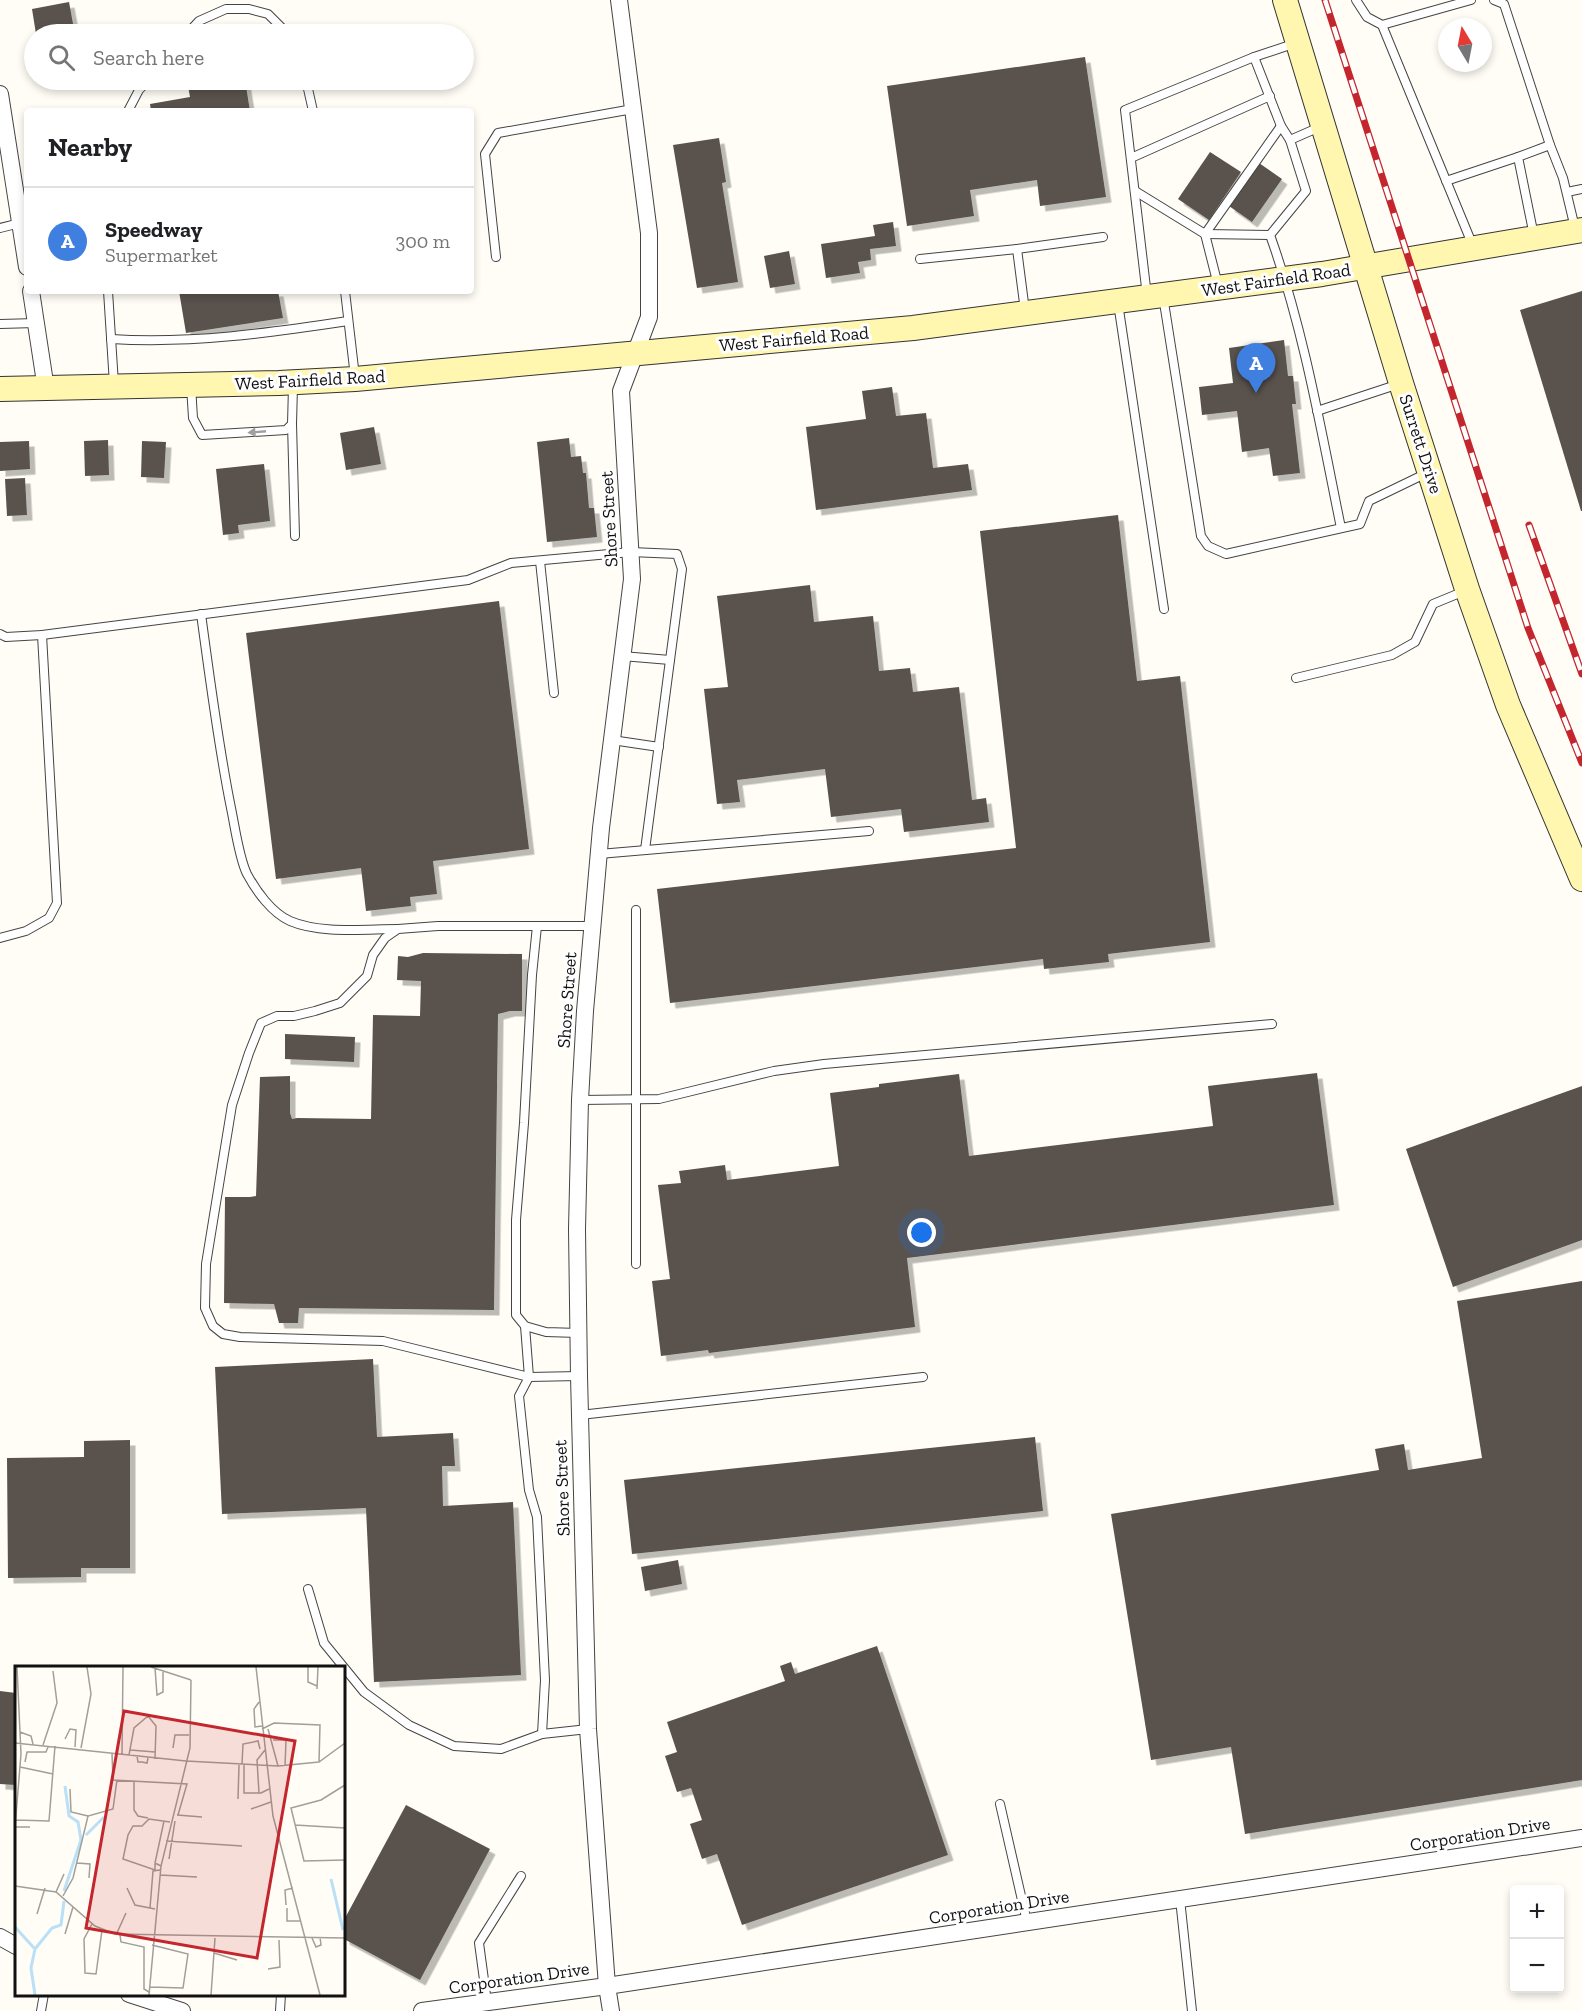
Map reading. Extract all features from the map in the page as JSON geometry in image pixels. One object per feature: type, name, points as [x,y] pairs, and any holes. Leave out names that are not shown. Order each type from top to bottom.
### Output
[{"type":"main road","name":"Surrett Drive","points":[[1285,0],[1365,267],[1467,589],[1508,705],[1582,879]]},
{"type":"main road","name":"West Fairfield Road","points":[[0,389],[355,379],[913,328],[1118,303],[1286,279],[1579,231]]},
{"type":"street","name":"Shore Street","points":[[611,2011],[607,1986],[588,1729],[577,1228],[580,1100],[599,854],[632,579],[621,391],[649,316],[649,245],[619,0]]},
{"type":"street","points":[[0,94],[24,249]]},
{"type":"street","points":[[31,294],[46,389]]},
{"type":"street","name":"Corporation Drive","points":[[422,2011],[607,1986],[1582,1838]]},
{"type":"street","points":[[0,1937],[15,1945]]},
{"type":"street","points":[[130,1996],[145,2006],[182,2011]]},
{"type":"lane","points":[[1356,0],[1367,17],[1382,25],[1474,250]]},
{"type":"lane","points":[[1382,25],[1471,0]]},
{"type":"lane","points":[[1494,0],[1504,4],[1579,231]]},
{"type":"lane","points":[[196,24],[226,9],[249,9],[268,14],[278,24]]},
{"type":"lane","points":[[1298,42],[1254,57],[1125,110],[1135,191],[1201,536],[1208,546],[1226,554],[1360,524],[1369,501],[1429,471]]},
{"type":"lane","points":[[1254,57],[1281,126],[1290,140],[1306,191],[1270,235]]},
{"type":"lane","points":[[130,108],[139,90]]},
{"type":"lane","points":[[308,90],[312,108]]},
{"type":"lane","points":[[1131,158],[1270,96]]},
{"type":"lane","points":[[496,257],[485,154],[498,133],[633,109]]},
{"type":"lane","points":[[1290,140],[1324,125]]},
{"type":"lane","points":[[1219,288],[1205,234],[1281,126]]},
{"type":"lane","points":[[1446,181],[1518,158],[1550,145]]},
{"type":"lane","points":[[1518,158],[1535,239]]},
{"type":"lane","points":[[1567,192],[1582,189]]},
{"type":"lane","points":[[1135,191],[1205,234],[1270,235]]},
{"type":"lane","points":[[0,228],[20,224]]},
{"type":"lane","points":[[1270,235],[1286,279],[1341,528]]},
{"type":"lane","points":[[920,259],[1103,237]]},
{"type":"lane","points":[[1017,249],[1025,314]]},
{"type":"lane","points":[[108,294],[114,387]]},
{"type":"lane","points":[[345,294],[355,379]]},
{"type":"lane","points":[[1118,303],[1164,609]]},
{"type":"lane","points":[[111,339],[191,340],[348,321]]},
{"type":"lane","points":[[0,324],[36,322]]},
{"type":"lane","points":[[294,382],[292,424],[295,536]]},
{"type":"lane","points":[[1317,411],[1401,383]]},
{"type":"lane","points":[[191,385],[193,418],[202,435],[286,430],[292,424]]},
{"type":"lane","points":[[0,634],[6,637],[42,635],[468,580],[511,564],[631,552],[677,554],[682,569],[645,850]]},
{"type":"lane","points":[[540,561],[554,693]]},
{"type":"lane","points":[[1296,678],[1392,655],[1415,642],[1433,604],[1467,589]]},
{"type":"lane","points":[[201,614],[223,770],[236,832],[247,873],[271,908],[288,920],[304,926],[333,929],[593,926]]},
{"type":"lane","points":[[0,938],[26,931],[49,918],[57,903],[42,635]]},
{"type":"lane","points":[[622,656],[670,660]]},
{"type":"lane","points":[[612,740],[658,747]]},
{"type":"lane","points":[[599,854],[868,831]]},
{"type":"lane","points":[[636,910],[636,1264]]},
{"type":"lane","points":[[537,926],[516,1220],[516,1315],[525,1326],[546,1332],[578,1333]]},
{"type":"lane","points":[[399,928],[385,938],[373,955],[367,976],[340,1003],[305,1014],[278,1016],[261,1023],[232,1105],[206,1264],[205,1308],[213,1326],[223,1334],[382,1341],[529,1377],[579,1376]]},
{"type":"lane","points":[[580,1100],[658,1099],[774,1071],[824,1064],[1272,1024]]},
{"type":"lane","points":[[525,1326],[529,1377],[519,1396],[529,1490],[537,1517],[545,1680],[542,1734]]},
{"type":"lane","points":[[580,1415],[923,1377]]},
{"type":"lane","points":[[308,1589],[324,1643],[343,1666]]},
{"type":"lane","points":[[345,1669],[364,1692],[410,1725],[454,1746],[501,1749],[542,1734],[588,1729]]},
{"type":"lane","points":[[1000,1804],[1027,1922]]},
{"type":"lane","points":[[487,2002],[479,1943],[521,1876]]},
{"type":"lane","points":[[1180,1899],[1192,2011]]},
{"type":"lane","points":[[41,2011],[44,1996]]},
{"type":"lane","points":[[280,2011],[281,1996]]},
{"type":"building","points":[[69,2],[73,24],[34,24],[32,9]]},
{"type":"building","points":[[1085,57],[1106,197],[1040,206],[1037,180],[970,190],[974,216],[907,226],[887,86]]},
{"type":"building","points":[[189,90],[247,90],[250,108],[151,108],[150,104],[190,97]]},
{"type":"building","points":[[719,138],[726,182],[722,183],[738,282],[697,288],[673,145]]},
{"type":"building","points":[[1210,152],[1241,172],[1209,220],[1178,199]]},
{"type":"building","points":[[1259,163],[1282,179],[1252,222],[1229,206]]},
{"type":"building","points":[[893,222],[896,246],[870,249],[871,260],[858,262],[860,273],[826,278],[821,244],[875,236],[873,225]]},
{"type":"building","points":[[789,251],[795,284],[770,288],[764,256]]},
{"type":"building","points":[[1582,291],[1582,511],[1581,511],[1520,310]]},
{"type":"building","points":[[180,294],[279,294],[283,318],[186,333]]},
{"type":"building","points":[[1284,340],[1288,376],[1293,376],[1296,404],[1292,404],[1300,473],[1273,476],[1269,448],[1242,452],[1237,411],[1202,415],[1199,387],[1233,383],[1229,348]]},
{"type":"building","points":[[892,387],[896,416],[926,413],[933,468],[968,464],[972,490],[816,510],[806,427],[866,419],[862,391]]},
{"type":"building","points":[[374,427],[381,464],[346,470],[340,433]]},
{"type":"building","points":[[569,438],[571,457],[581,456],[583,473],[586,473],[589,508],[594,508],[597,537],[547,542],[537,442]]},
{"type":"building","points":[[108,440],[109,475],[85,476],[84,441]]},
{"type":"building","points":[[29,441],[30,469],[0,471],[0,442]]},
{"type":"building","points":[[142,441],[166,442],[164,478],[141,477]]},
{"type":"building","points":[[264,464],[270,521],[238,525],[239,533],[223,535],[216,469]]},
{"type":"building","points":[[25,478],[27,515],[7,516],[5,479]]},
{"type":"building","points":[[1118,515],[1137,681],[1180,676],[1210,942],[1108,954],[1109,962],[1044,969],[1043,959],[670,1003],[657,889],[1016,848],[980,531]]},
{"type":"building","points":[[810,585],[814,622],[873,616],[879,671],[910,668],[913,692],[959,687],[972,800],[986,798],[989,822],[904,832],[901,809],[831,817],[825,769],[737,780],[740,802],[717,804],[704,689],[728,687],[717,596]]},
{"type":"building","points":[[499,601],[529,849],[433,861],[437,894],[410,897],[411,906],[366,911],[361,868],[276,879],[246,633]]},
{"type":"building","points":[[423,953],[522,954],[522,1011],[498,1014],[494,1310],[299,1308],[298,1323],[279,1323],[274,1304],[224,1303],[225,1197],[256,1196],[260,1077],[290,1076],[292,1119],[371,1119],[373,1015],[420,1016],[421,981],[397,980],[398,956],[408,957]]},
{"type":"building","points":[[285,1034],[355,1037],[354,1062],[285,1059]]},
{"type":"building","points":[[1317,1073],[1334,1205],[907,1258],[915,1327],[709,1353],[708,1350],[661,1356],[652,1281],[670,1279],[658,1185],[681,1183],[679,1171],[725,1165],[727,1180],[839,1166],[830,1093],[959,1074],[969,1156],[1213,1126],[1208,1086]]},
{"type":"building","points":[[1582,1086],[1582,1240],[1453,1287],[1406,1149]]},
{"type":"building","points":[[1582,1281],[1582,1780],[1245,1834],[1231,1747],[1151,1760],[1111,1514],[1379,1470],[1375,1449],[1404,1444],[1408,1470],[1482,1458],[1457,1301]]},
{"type":"building","points":[[373,1359],[377,1437],[453,1433],[455,1466],[442,1466],[443,1506],[513,1502],[521,1675],[374,1682],[366,1508],[222,1514],[215,1367]]},
{"type":"building","points":[[1035,1437],[1043,1511],[632,1554],[624,1480]]},
{"type":"building","points":[[130,1440],[130,1568],[81,1568],[81,1577],[8,1578],[7,1458],[84,1457],[84,1441]]},
{"type":"building","points":[[678,1560],[682,1584],[645,1591],[641,1567]]},
{"type":"building","points":[[877,1646],[948,1855],[742,1925],[717,1854],[702,1859],[690,1824],[702,1820],[691,1788],[677,1792],[665,1756],[677,1752],[667,1722],[785,1681],[780,1666],[791,1662],[795,1674]]},
{"type":"building","points":[[0,1691],[15,1693],[15,1785],[0,1784]]},
{"type":"building","points":[[406,1805],[490,1849],[420,1980],[345,1940],[345,1918]]},
{"type":"railway","points":[[1325,0],[1528,628],[1582,763]]},
{"type":"railway","points":[[1529,525],[1582,674]]},
{"type":"place","name":"Speedway","points":[[1256,393]]}]
